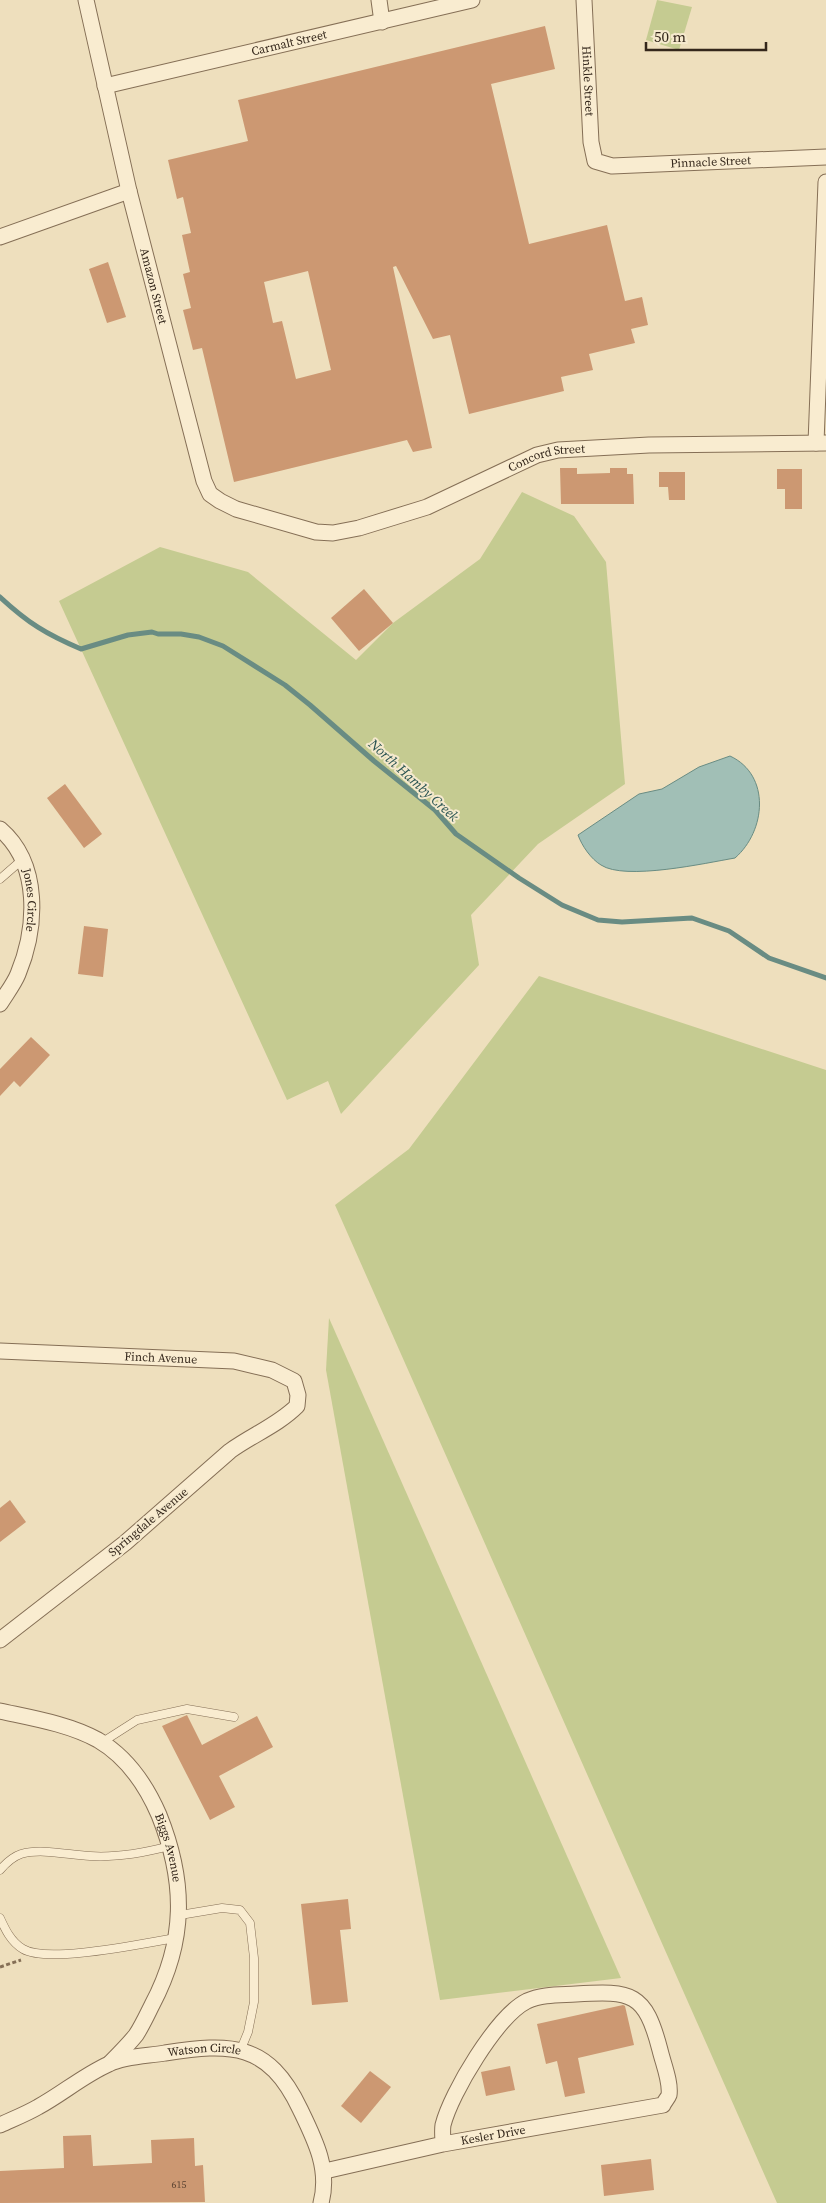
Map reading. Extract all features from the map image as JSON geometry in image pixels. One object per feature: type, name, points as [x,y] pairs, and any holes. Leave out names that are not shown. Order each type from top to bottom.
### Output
[{"type":"street","name":"Amazon Street","points":[[86,0],[129,191],[204,482],[210,494],[220,502],[282,523]]},
{"type":"street","points":[[378,0],[382,22]]},
{"type":"street","name":"Carmalt Street","points":[[105,86],[472,0]]},
{"type":"street","name":"Hinkle Street","points":[[584,0],[591,142],[595,161]]},
{"type":"street","name":"Pinnacle Street","points":[[595,161],[612,166],[826,157]]},
{"type":"street","points":[[821,443],[826,182]]},
{"type":"street","points":[[0,238],[129,191]]},
{"type":"street","name":"Concord Street","points":[[282,523],[316,532],[345,532],[427,507],[537,456],[558,450],[649,445],[821,443]]},
{"type":"street","name":"Jones Circle","points":[[0,829],[8,836],[23,859],[33,900],[28,936],[18,974],[0,1004]]},
{"type":"street","name":"Finch Avenue","points":[[0,1351],[234,1361],[272,1370],[294,1381],[298,1395],[297,1406]]},
{"type":"street","name":"Springdale Avenue","points":[[0,1640],[125,1543],[230,1451],[248,1437],[287,1415],[297,1406]]},
{"type":"street","name":"Biggs Avenue","points":[[0,1711],[69,1728],[101,1743],[124,1760],[150,1795],[170,1846],[178,1876],[180,1915],[173,1955],[159,1991],[137,2034],[110,2063]]},
{"type":"street","name":"Kesler Drive","points":[[325,2171],[444,2144],[663,2105],[669,2095],[666,2074],[652,2021],[642,2007],[628,1995],[610,1992],[547,1995],[527,2001],[490,2037],[461,2080],[442,2126],[444,2144]]},
{"type":"street","name":"Watson Circle","points":[[0,2125],[36,2108],[110,2063],[191,2049],[219,2047],[241,2049],[264,2061],[283,2078],[315,2140],[325,2171],[322,2203]]},
{"type":"lane","points":[[0,879],[23,859]]},
{"type":"lane","points":[[101,1743],[137,1720],[187,1709],[234,1717]]},
{"type":"lane","points":[[0,1870],[7,1861],[21,1854],[38,1852],[110,1857],[147,1852],[170,1846]]},
{"type":"lane","points":[[180,1915],[222,1908],[240,1910],[250,1923],[254,1958],[254,2002],[248,2032],[241,2049]]},
{"type":"lane","points":[[0,1918],[8,1935],[23,1949],[40,1954],[70,1954],[176,1938]]},
{"type":"green space","points":[[657,0],[692,7],[679,50],[646,40]]},
{"type":"green space","points":[[522,492],[574,516],[606,562],[625,784],[538,844],[471,915],[479,965],[341,1114],[328,1081],[287,1100],[59,601],[160,547],[248,572],[356,660],[393,623],[480,559]]},
{"type":"green space","points":[[539,976],[826,1070],[826,2203],[777,2203],[335,1205],[409,1149]]},
{"type":"green space","points":[[329,1318],[621,1978],[440,2000],[326,1370]]},
{"type":"water","points":[[730,756],[743,765],[752,776],[758,790],[759,804],[758,819],[753,833],[745,847],[735,858],[686,867],[628,871],[612,869],[601,865],[584,848],[578,835],[639,794],[662,789],[699,767]]},
{"type":"building","points":[[545,26],[555,69],[491,84],[529,244],[607,225],[625,301],[642,297],[648,325],[631,329],[635,343],[589,354],[593,370],[561,377],[564,391],[469,414],[450,335],[433,339],[396,266],[393,267],[432,448],[413,452],[407,440],[234,482],[202,348],[193,350],[183,310],[191,308],[183,274],[190,272],[182,235],[191,233],[183,197],[177,199],[168,160],[248,141],[238,100]],"holes":[[[308,271],[331,370],[296,379],[282,321],[273,323],[264,282]]]},
{"type":"building","points":[[108,262],[126,317],[107,323],[89,269]]},
{"type":"building","points":[[560,468],[577,468],[577,474],[610,473],[610,468],[627,468],[627,474],[633,474],[634,504],[561,504]]},
{"type":"building","points":[[777,469],[802,469],[802,509],[785,509],[785,489],[777,489]]},
{"type":"building","points":[[659,472],[685,472],[685,500],[669,500],[668,487],[659,487]]},
{"type":"building","points":[[364,589],[393,623],[359,651],[331,618]]},
{"type":"building","points":[[65,784],[102,834],[84,848],[47,798]]},
{"type":"building","points":[[84,926],[108,929],[103,977],[78,974]]},
{"type":"building","points":[[31,1037],[50,1055],[20,1087],[14,1081],[0,1096],[0,1069]]},
{"type":"building","points":[[10,1500],[26,1522],[0,1542],[0,1508]]},
{"type":"building","points":[[187,1715],[202,1745],[257,1716],[273,1747],[219,1776],[235,1807],[210,1820],[162,1726]]},
{"type":"building","points":[[348,1899],[351,1929],[340,1930],[348,2002],[312,2005],[301,1904]]},
{"type":"building","points":[[625,2006],[634,2045],[578,2058],[585,2093],[565,2097],[557,2061],[546,2064],[537,2024]]},
{"type":"building","points":[[510,2066],[515,2090],[486,2096],[481,2072]]},
{"type":"building","points":[[370,2071],[391,2087],[361,2123],[341,2106]]},
{"type":"building","points":[[91,2135],[93,2166],[152,2163],[151,2140],[194,2138],[195,2166],[203,2165],[205,2202],[0,2203],[0,2171],[64,2168],[63,2136]]},
{"type":"building","points":[[651,2159],[654,2190],[604,2196],[601,2165]]},
{"type":"waterway","name":"North Hamby Creek","points":[[0,597],[38,627],[81,649],[128,635],[152,632],[199,637],[223,646],[285,685],[310,705],[374,761],[435,810],[456,834],[562,905],[598,920],[622,922],[692,918],[729,931],[769,958],[826,978]]}]
